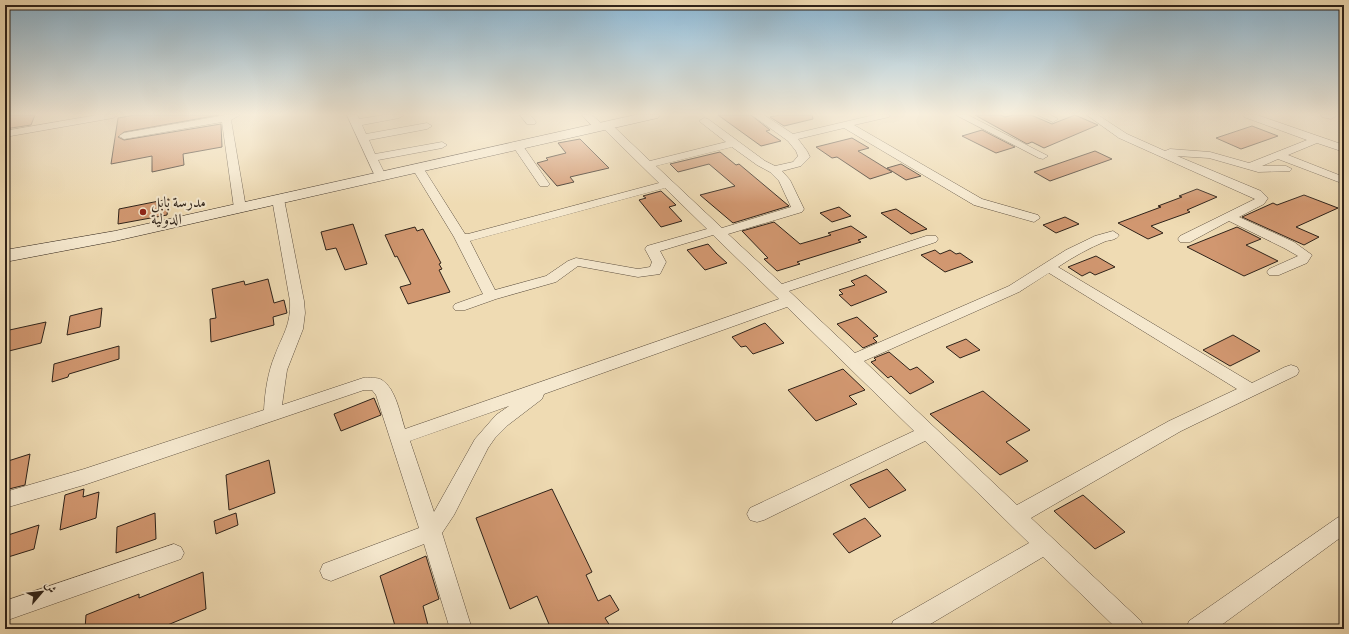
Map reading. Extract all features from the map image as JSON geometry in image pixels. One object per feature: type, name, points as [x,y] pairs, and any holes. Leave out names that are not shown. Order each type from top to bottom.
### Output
[{"type":"main road","points":[[5,256],[116,236],[523,145]]},
{"type":"street","points":[[234,145],[240,208]]},
{"type":"street","points":[[366,145],[380,176]]},
{"type":"street","points":[[372,158],[442,145]]},
{"type":"street","points":[[624,145],[648,165],[783,296],[1046,544],[1133,629]]},
{"type":"street","points":[[648,165],[728,145]]},
{"type":"street","points":[[460,307],[491,296],[551,279],[558,276],[569,265],[576,262],[638,273],[654,271],[659,262],[652,249],[798,209],[784,180],[774,170],[761,163],[736,145]]},
{"type":"street","points":[[774,170],[797,164],[804,157],[801,149],[797,145]]},
{"type":"street","points":[[880,145],[978,202],[1034,218]]},
{"type":"street","points":[[1020,145],[1043,156]]},
{"type":"street","points":[[1142,145],[1257,194],[1262,198],[1260,202],[1185,240]]},
{"type":"street","points":[[1248,167],[1304,145]]},
{"type":"street","points":[[1333,145],[1344,149]]},
{"type":"street","points":[[517,146],[544,184]]},
{"type":"street","points":[[1161,153],[1210,156],[1248,167],[1286,169]]},
{"type":"street","points":[[1278,155],[1344,181]]},
{"type":"street","points":[[418,168],[461,237],[491,296]]},
{"type":"street","points":[[461,237],[468,238],[477,236],[667,184]]},
{"type":"street","points":[[273,414],[274,391],[278,370],[283,354],[297,325],[298,312],[298,301],[278,199]]},
{"type":"street","points":[[1230,217],[1289,245],[1305,255],[1302,260],[1274,272]]},
{"type":"street","points":[[852,360],[1014,288],[1086,246],[1113,235]]},
{"type":"street","points":[[399,438],[563,380],[931,239]]},
{"type":"street","points":[[1049,267],[1251,390]]},
{"type":"street","points":[[1016,516],[1175,426],[1291,371]]},
{"type":"street","points":[[331,571],[431,532],[447,509],[481,444],[489,433],[502,420],[533,397],[563,380]]},
{"type":"street","points":[[5,500],[84,477],[363,384],[376,384],[384,392],[431,532],[461,629]]},
{"type":"street","points":[[757,514],[928,432]]},
{"type":"street","points":[[1197,629],[1344,524]]},
{"type":"street","points":[[900,629],[1046,544]]},
{"type":"street","points":[[5,611],[174,553]]},
{"type":"building","points":[[114,145],[222,145],[222,147],[183,154],[184,165],[152,172],[152,156],[111,164]]},
{"type":"building","points":[[559,145],[586,145],[609,168],[570,177],[574,182],[557,186],[537,163],[548,160],[546,158],[566,153]]},
{"type":"building","points":[[826,145],[863,145],[869,148],[858,151],[892,172],[870,179],[837,157],[832,158],[816,147]]},
{"type":"building","points":[[979,145],[1010,145],[1015,147],[996,153]]},
{"type":"building","points":[[1037,145],[1052,145],[1044,148]]},
{"type":"building","points":[[1231,145],[1254,145],[1241,149]]},
{"type":"building","points":[[1095,151],[1112,159],[1050,181],[1034,172]]},
{"type":"building","points":[[720,152],[736,165],[739,164],[789,206],[733,223],[700,195],[735,186],[709,164],[678,172],[670,164]]},
{"type":"building","points":[[901,164],[921,176],[906,180],[887,168]]},
{"type":"building","points":[[1197,189],[1217,197],[1187,210],[1190,212],[1151,226],[1163,233],[1148,239],[1118,223],[1161,207],[1158,206],[1182,197],[1179,196]]},
{"type":"building","points":[[661,191],[676,205],[669,207],[682,221],[661,227],[639,200],[646,198],[643,196]]},
{"type":"building","points":[[1304,195],[1338,208],[1296,227],[1319,237],[1304,245],[1242,217],[1273,203],[1277,205]]},
{"type":"building","name":"مدرسة بابل الدولية","points":[[169,199],[167,215],[118,224],[119,209]]},
{"type":"building","points":[[839,207],[851,216],[832,222],[820,213]]},
{"type":"building","points":[[896,209],[927,229],[911,234],[881,213]]},
{"type":"building","points":[[1065,217],[1079,224],[1056,233],[1043,225]]},
{"type":"building","points":[[774,222],[800,244],[831,235],[828,233],[851,226],[867,237],[858,240],[861,242],[797,262],[800,264],[777,271],[764,259],[768,258],[742,231]]},
{"type":"building","points":[[353,224],[367,264],[345,270],[336,248],[326,250],[321,232]]},
{"type":"building","points":[[415,227],[417,231],[423,229],[441,263],[439,264],[442,269],[439,270],[450,292],[408,304],[400,287],[411,284],[397,256],[395,257],[385,235]]},
{"type":"building","points":[[1237,227],[1261,239],[1246,245],[1278,261],[1244,276],[1187,247]]},
{"type":"building","points":[[708,244],[727,263],[705,270],[687,250]]},
{"type":"building","points":[[935,250],[940,254],[950,250],[956,254],[960,253],[973,262],[945,272],[921,255]]},
{"type":"building","points":[[1096,256],[1115,267],[1095,275],[1090,272],[1082,276],[1068,267]]},
{"type":"building","points":[[866,275],[887,292],[851,306],[839,295],[843,294],[839,290],[855,285],[851,281]]},
{"type":"building","points":[[268,279],[274,303],[284,300],[287,313],[273,317],[274,325],[211,342],[210,319],[216,318],[212,289],[244,281],[245,285]]},
{"type":"building","points":[[102,308],[100,327],[67,335],[70,316]]},
{"type":"building","points":[[857,317],[878,336],[873,338],[877,342],[863,348],[837,324]]},
{"type":"building","points":[[46,322],[41,343],[5,352],[5,331]]},
{"type":"building","points":[[765,323],[784,343],[753,354],[746,346],[741,347],[732,337]]},
{"type":"building","points":[[1233,335],[1260,351],[1230,366],[1203,350]]},
{"type":"building","points":[[966,339],[980,350],[960,358],[946,347]]},
{"type":"building","points":[[119,346],[119,359],[69,374],[68,377],[52,382],[54,364]]},
{"type":"building","points":[[889,352],[910,370],[917,367],[934,382],[910,394],[891,376],[888,378],[871,362],[876,360],[874,358]]},
{"type":"building","points":[[843,369],[865,390],[849,396],[857,404],[816,421],[788,390]]},
{"type":"building","points":[[983,391],[1030,430],[1006,442],[1028,461],[1000,475],[930,414]]},
{"type":"building","points":[[374,398],[381,415],[341,431],[334,414]]},
{"type":"building","points":[[30,454],[25,485],[5,490],[5,462]]},
{"type":"building","points":[[269,460],[275,493],[229,510],[226,475]]},
{"type":"building","points":[[887,469],[906,490],[869,508],[850,485]]},
{"type":"building","points":[[84,489],[83,497],[99,492],[96,518],[60,530],[65,495]]},
{"type":"building","points":[[552,489],[592,572],[586,575],[598,601],[610,595],[619,610],[605,618],[612,629],[551,629],[537,596],[510,609],[476,518]]},
{"type":"building","points":[[1083,495],[1125,532],[1095,549],[1054,511]]},
{"type":"building","points":[[155,513],[156,539],[116,553],[117,527]]},
{"type":"building","points":[[236,513],[238,525],[216,534],[214,521]]},
{"type":"building","points":[[865,518],[881,536],[849,553],[833,534]]},
{"type":"building","points":[[39,525],[34,549],[5,558],[5,536]]},
{"type":"building","points":[[426,556],[439,599],[423,606],[429,629],[396,629],[380,576]]},
{"type":"building","points":[[203,572],[206,609],[158,629],[85,629],[86,615],[139,594],[139,598]]},
{"type":"place","name":"مدرسة بابل الدولية","points":[[143,212]]}]
